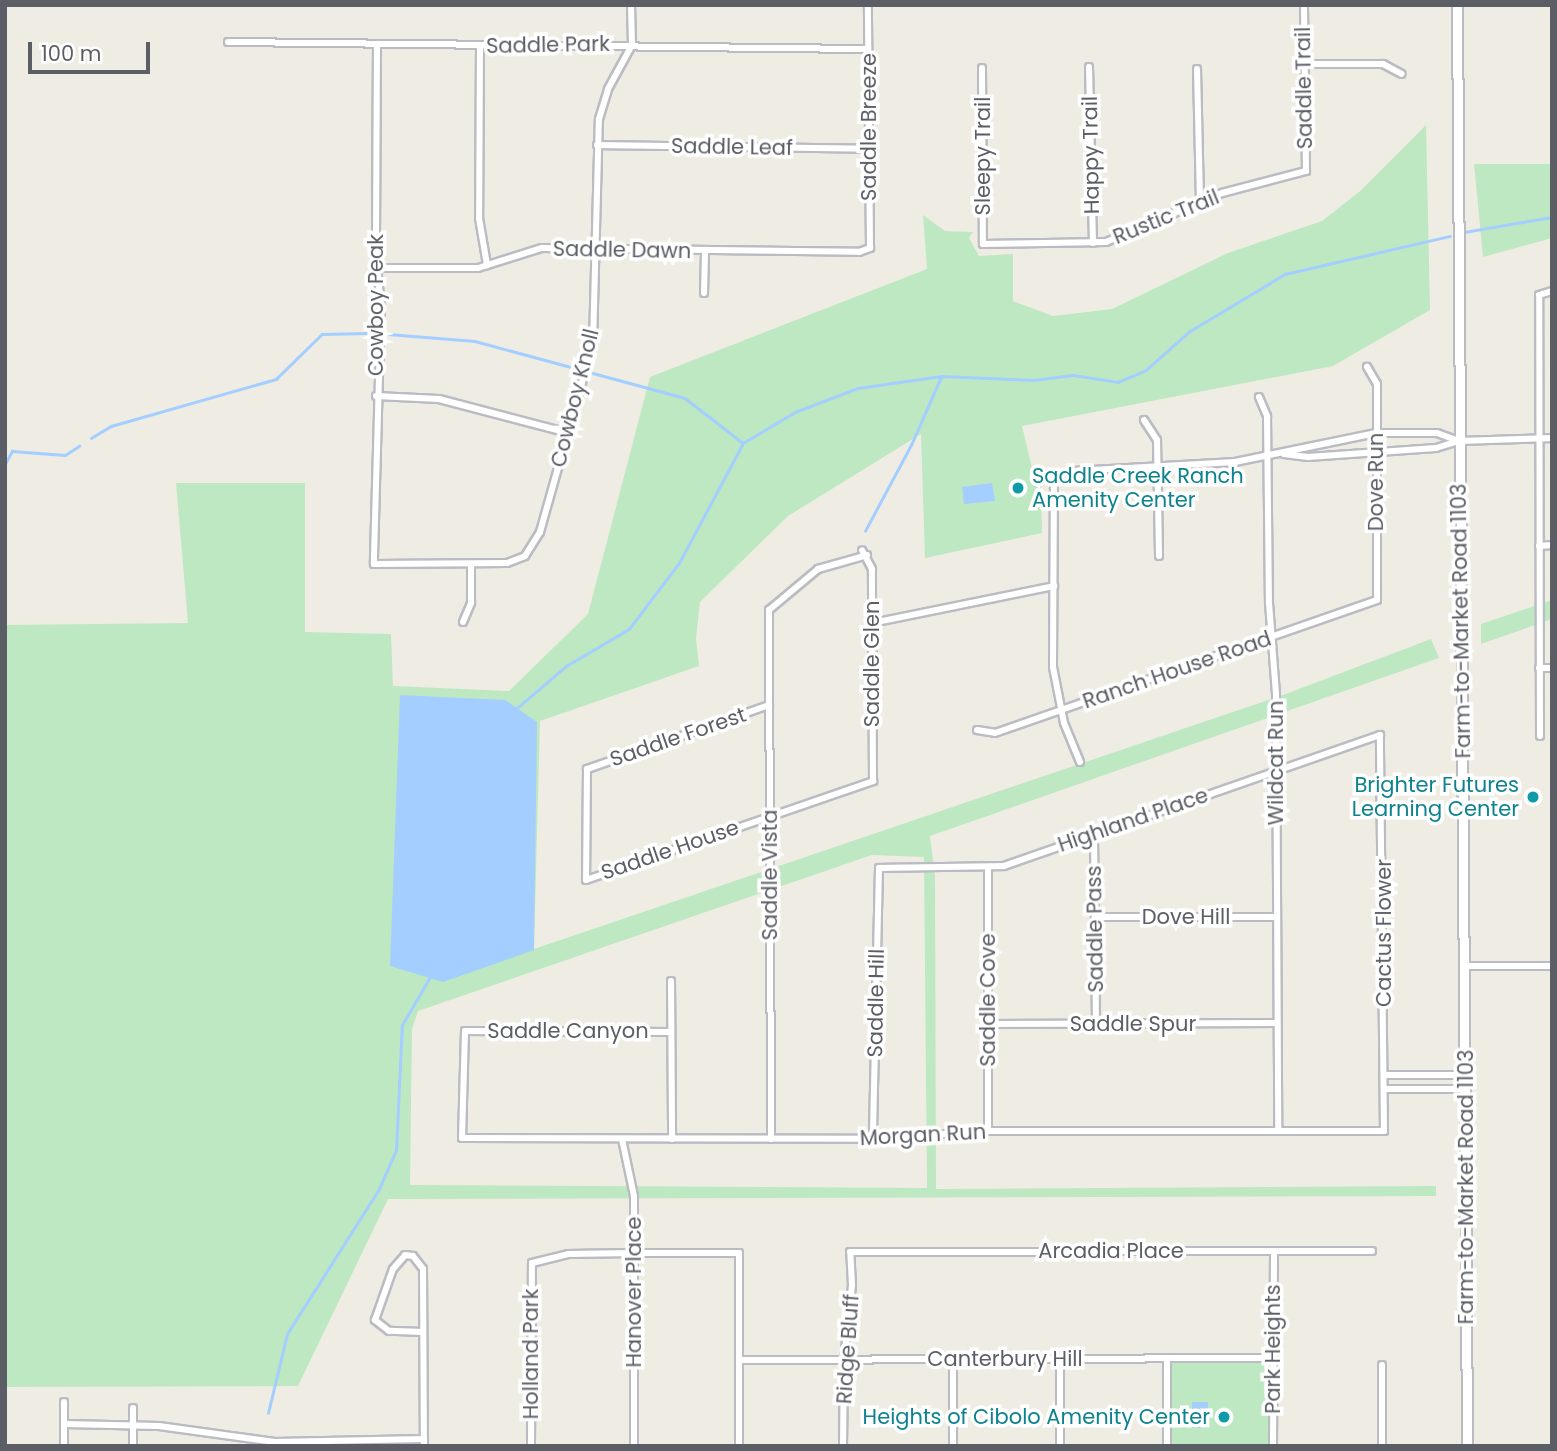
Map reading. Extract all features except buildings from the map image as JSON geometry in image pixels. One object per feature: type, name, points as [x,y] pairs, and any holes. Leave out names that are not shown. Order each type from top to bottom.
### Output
[{"type":"main road","name":"Farm-to-Market Road 1103","points":[[1457,5],[1467,1446]]},
{"type":"street","points":[[631,5],[632,45]]},
{"type":"street","name":"Saddle Breeze","points":[[868,5],[867,149],[870,248]]},
{"type":"street","name":"Saddle Trail","points":[[1304,5],[1306,171]]},
{"type":"street","name":"Saddle Park","points":[[228,42],[868,49]]},
{"type":"street","name":"Cowboy Peak","points":[[374,564],[378,268],[377,45]]},
{"type":"street","name":"Cowboy Knoll","points":[[374,564],[471,565],[516,561],[532,548],[569,433],[593,344],[597,250],[597,145],[608,89],[632,45]]},
{"type":"street","points":[[480,46],[478,218],[487,265]]},
{"type":"street","points":[[1304,64],[1383,64],[1402,74]]},
{"type":"street","name":"Happy Trail","points":[[1089,67],[1093,243]]},
{"type":"street","name":"Sleepy Trail","points":[[982,68],[983,244]]},
{"type":"street","points":[[1197,69],[1200,203]]},
{"type":"street","name":"Saddle Leaf","points":[[597,145],[867,149]]},
{"type":"street","name":"Rustic Trail","points":[[983,244],[1093,243],[1127,235],[1200,203],[1306,171]]},
{"type":"street","name":"Saddle Dawn","points":[[378,268],[469,270],[532,249],[859,252],[870,248]]},
{"type":"street","points":[[704,293],[705,251]]},
{"type":"street","points":[[1539,736],[1539,295],[1552,291]]},
{"type":"street","name":"Dove Run","points":[[1367,367],[1377,384],[1377,600]]},
{"type":"street","points":[[376,396],[439,399],[569,433]]},
{"type":"street","name":"Wildcat Run","points":[[1259,397],[1267,416],[1269,456],[1278,1131]]},
{"type":"street","points":[[1144,420],[1157,440],[1160,467],[1159,556]]},
{"type":"street","points":[[1080,762],[1061,710],[1053,667],[1054,478],[1074,471],[1160,467],[1269,456],[1307,444],[1376,433],[1437,432],[1459,441]]},
{"type":"street","points":[[1282,454],[1308,457],[1377,449],[1436,449],[1459,441],[1552,438]]},
{"type":"street","points":[[1539,547],[1552,545]]},
{"type":"street","name":"Saddle Vista","points":[[771,1139],[769,610],[818,569],[864,553]]},
{"type":"street","name":"Saddle Glen","points":[[864,553],[872,569],[873,780]]},
{"type":"street","points":[[463,622],[471,603],[471,565]]},
{"type":"street","points":[[872,622],[1054,586]]},
{"type":"street","name":"Ranch House Road","points":[[977,730],[995,733],[1377,600]]},
{"type":"street","points":[[1539,668],[1552,668]]},
{"type":"street","name":"Saddle Forest","points":[[586,880],[587,769],[769,705]]},
{"type":"street","name":"Highland Place","points":[[879,868],[988,869],[1380,735]]},
{"type":"street","name":"Cactus Flower","points":[[1380,735],[1384,747],[1384,1132]]},
{"type":"street","name":"Saddle House","points":[[586,880],[873,780]]},
{"type":"street","name":"Saddle Pass","points":[[1094,834],[1096,1024]]},
{"type":"street","name":"Saddle Hill","points":[[873,1139],[879,868]]},
{"type":"street","name":"Saddle Cove","points":[[988,869],[988,1131]]},
{"type":"street","name":"Dove Hill","points":[[1095,917],[1276,917]]},
{"type":"street","points":[[1465,966],[1552,966]]},
{"type":"street","points":[[671,981],[672,1139]]},
{"type":"street","name":"Saddle Spur","points":[[988,1024],[1277,1023]]},
{"type":"street","name":"Saddle Canyon","points":[[462,1138],[465,1031],[671,1032]]},
{"type":"street","points":[[1384,1075],[1465,1075]]},
{"type":"street","points":[[1384,1089],[1465,1089]]},
{"type":"street","name":"Morgan Run","points":[[462,1138],[873,1139],[988,1131],[1384,1132]]},
{"type":"street","name":"Hanover Place","points":[[622,1139],[634,1192],[634,1446]]},
{"type":"street","name":"Park Heights","points":[[1273,1446],[1274,1251]]},
{"type":"street","name":"Arcadia Place","points":[[850,1252],[1373,1251]]},
{"type":"street","name":"Ridge Bluff","points":[[844,1446],[844,1359],[852,1285],[850,1252]]},
{"type":"street","points":[[634,1253],[739,1253],[740,1446]]},
{"type":"street","name":"Holland Park","points":[[531,1446],[531,1263],[568,1254],[634,1253]]},
{"type":"street","points":[[64,1424],[133,1425],[275,1442],[424,1443],[424,1332],[423,1269],[413,1256],[405,1255],[393,1269],[375,1320],[389,1331],[424,1332]]},
{"type":"street","points":[[1060,1358],[1060,1446]]},
{"type":"street","points":[[1167,1358],[1167,1446]]},
{"type":"street","name":"Canterbury Hill","points":[[739,1360],[1272,1358]]},
{"type":"street","points":[[953,1359],[953,1446]]},
{"type":"street","points":[[1381,1365],[1382,1446]]},
{"type":"street","points":[[64,1402],[64,1446]]},
{"type":"street","points":[[133,1408],[133,1446]]},
{"type":"green space","points":[[1426,125],[1430,310],[1333,366],[1022,426],[1033,472],[1041,475],[1042,533],[925,558],[921,434],[788,516],[700,602],[696,638],[699,666],[540,721],[534,949],[1283,695],[1431,639],[1439,658],[930,836],[935,876],[936,1189],[1436,1186],[1436,1196],[388,1199],[298,1386],[5,1387],[5,625],[188,623],[176,483],[305,483],[305,632],[391,634],[393,686],[509,691],[588,614],[650,377],[927,269],[923,215],[945,231],[973,232],[969,238],[979,256],[1013,254],[1013,301],[1053,316],[1112,309],[1228,253],[1322,221],[1359,192]],"holes":[[[872,855],[924,857],[927,1188],[410,1185],[412,1029],[418,1011]]]},
{"type":"green space","points":[[1474,164],[1552,164],[1552,238],[1483,257]]},
{"type":"green space","points":[[1552,600],[1552,619],[1481,644],[1481,624]]},
{"type":"green space","points":[[1167,1358],[1272,1358],[1273,1446],[1167,1446]]},
{"type":"water","points":[[992,483],[995,501],[964,504],[962,487]]},
{"type":"water","points":[[400,695],[505,700],[537,722],[534,950],[443,982],[390,966]]},
{"type":"water","points":[[1192,1402],[1208,1402],[1208,1428],[1192,1428]]},
{"type":"waterway","points":[[1464,232],[1552,217]]},
{"type":"waterway","points":[[516,709],[566,666],[629,629],[679,563],[743,443],[795,412],[858,388],[941,376],[1033,380],[1073,375],[1118,382],[1146,370],[1190,331],[1285,274],[1450,236]]},
{"type":"waterway","points":[[91,438],[111,426],[276,379],[322,334],[369,333]]},
{"type":"waterway","points":[[388,334],[475,341],[685,398],[743,443]]},
{"type":"waterway","points":[[865,531],[911,445],[941,377]]},
{"type":"waterway","points":[[5,464],[12,451],[65,455],[79,446]]},
{"type":"waterway","points":[[268,1413],[287,1334],[379,1189],[396,1150],[402,1025],[430,977]]},
{"type":"place","name":"Saddle Creek Ranch Amenity Center","points":[[1018,488]]},
{"type":"place","name":"Brighter Futures Learning Center","points":[[1533,797]]},
{"type":"place","name":"Heights of Cibolo Amenity Center","points":[[1224,1417]]}]
